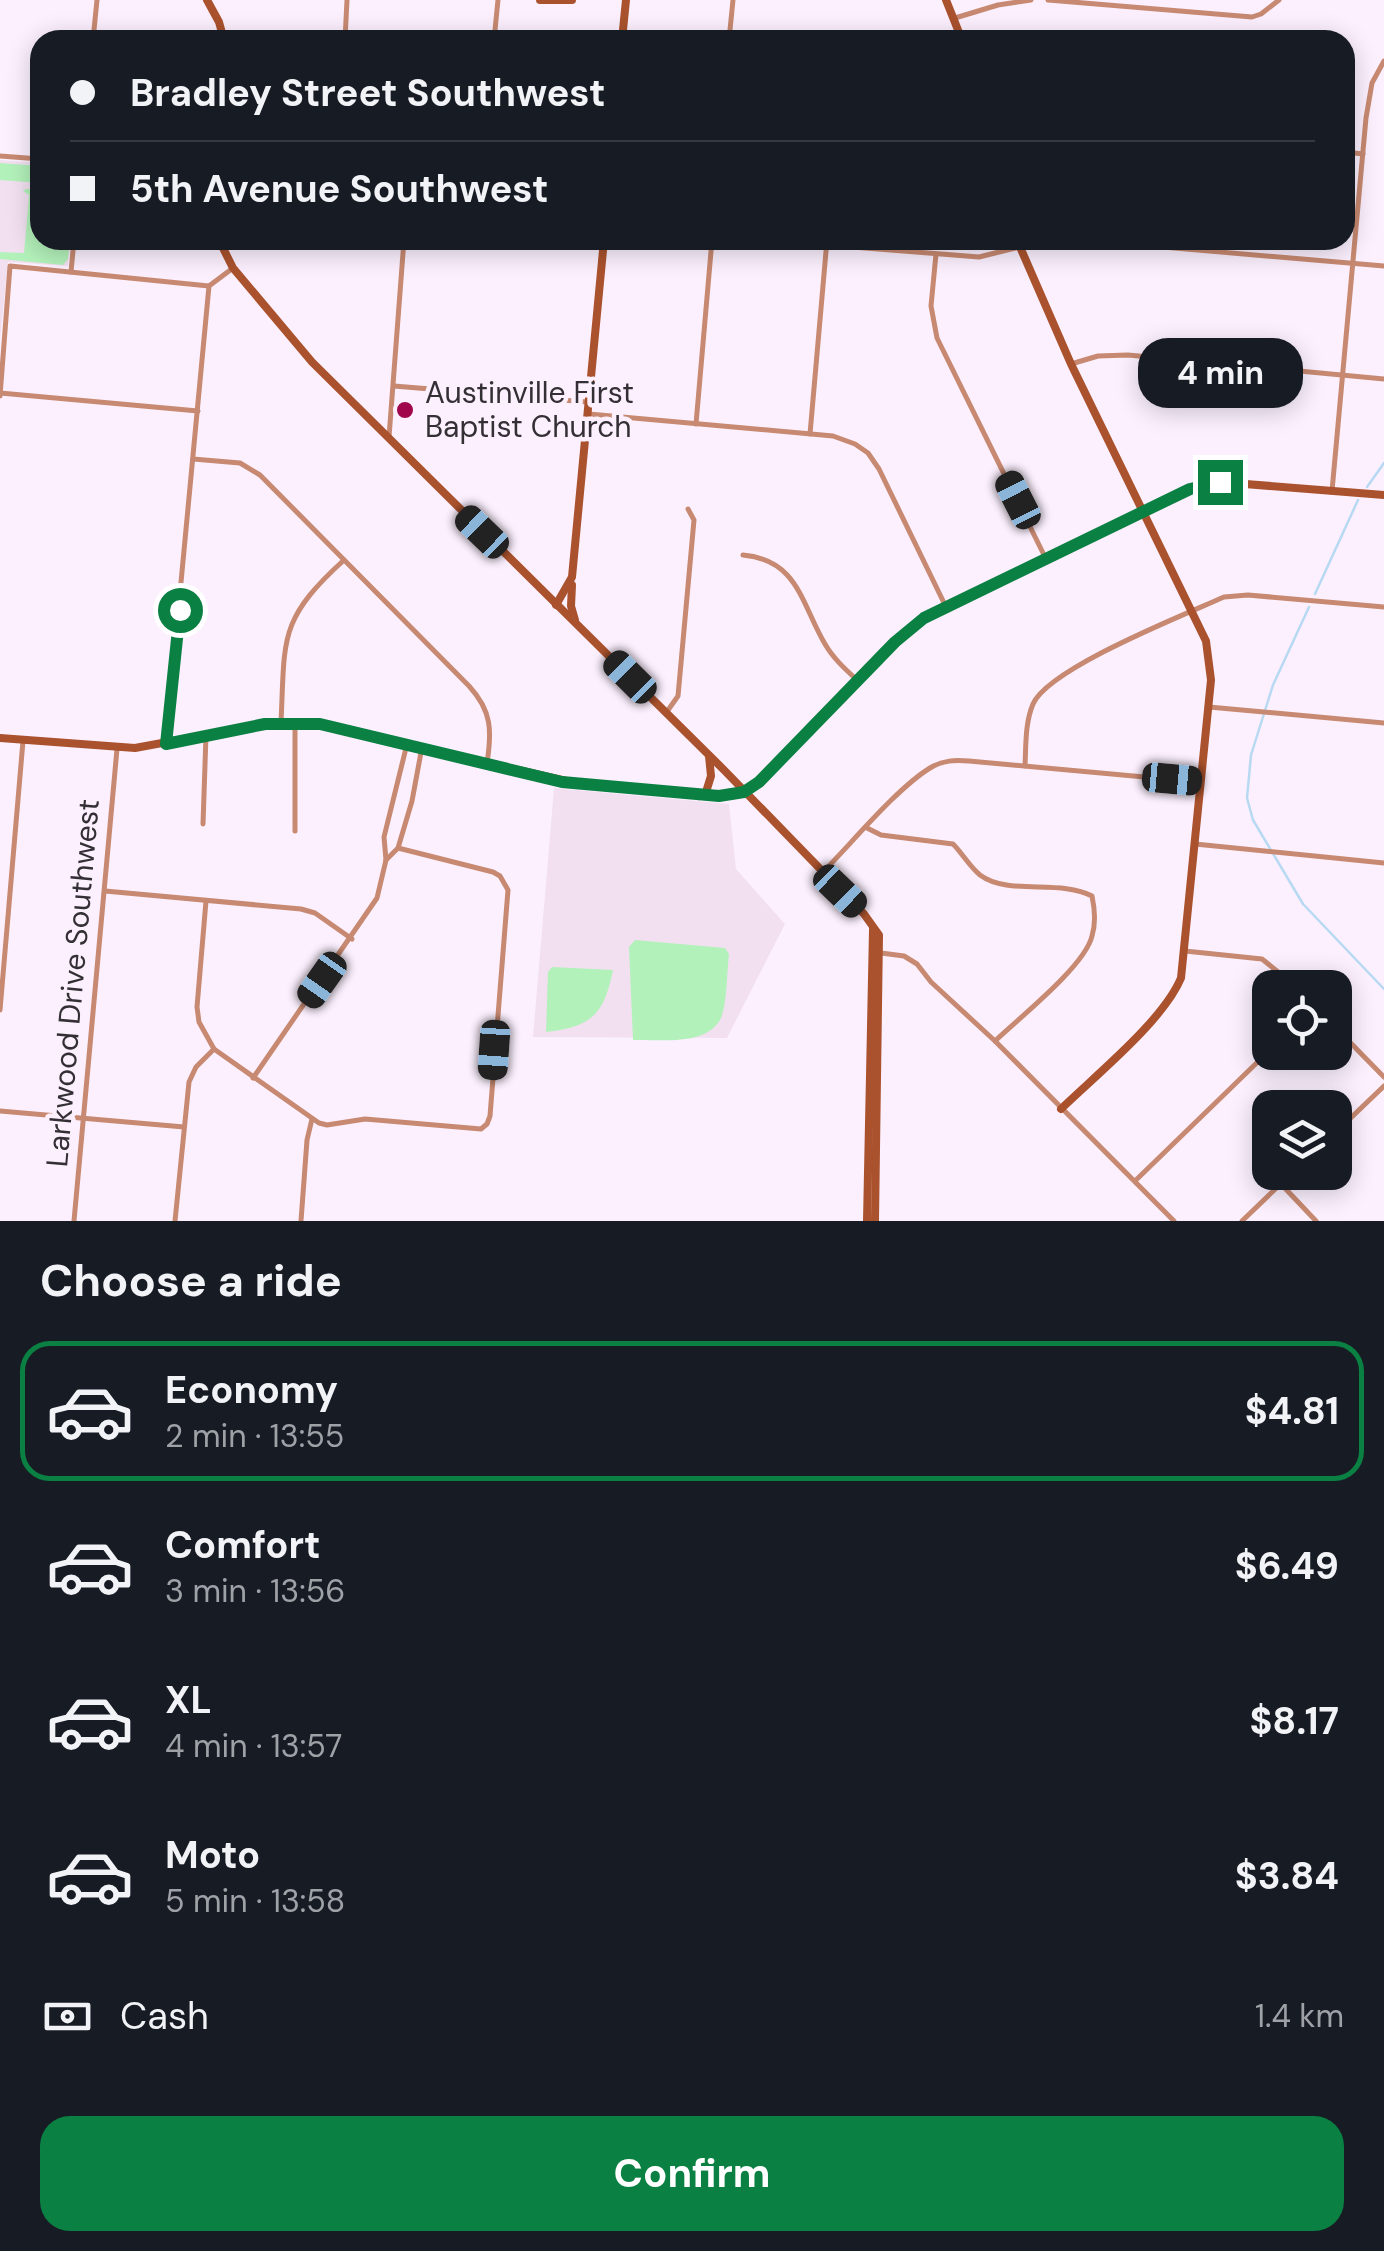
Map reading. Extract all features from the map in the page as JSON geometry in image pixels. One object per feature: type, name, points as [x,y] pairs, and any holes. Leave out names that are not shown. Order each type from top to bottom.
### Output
[{"type":"street","points":[[94,30],[97,0]]},
{"type":"street","points":[[207,0],[221,30]]},
{"type":"street","points":[[346,30],[348,0]]},
{"type":"street","points":[[495,30],[498,0]]},
{"type":"street","points":[[540,0],[572,0]]},
{"type":"street","points":[[730,30],[732,0]]},
{"type":"street","points":[[946,0],[959,30]]},
{"type":"street","points":[[955,18],[1008,2],[1031,0]]},
{"type":"street","points":[[1048,0],[1252,16],[1261,14],[1278,0]]},
{"type":"street","points":[[623,30],[624,2]]},
{"type":"street","points":[[1355,240],[1372,83],[1384,61]]},
{"type":"street","points":[[1355,153],[1362,154]]},
{"type":"street","points":[[0,156],[30,158]]},
{"type":"street","points":[[71,272],[73,250]]},
{"type":"street","points":[[224,250],[233,268],[312,362],[709,756],[864,914],[879,935],[875,1221]]},
{"type":"street","points":[[388,440],[403,250]]},
{"type":"street","points":[[576,624],[570,606],[572,576],[603,250]]},
{"type":"street","points":[[696,424],[711,250]]},
{"type":"street","points":[[810,434],[826,250]]},
{"type":"street","points":[[900,250],[979,257],[1001,250]]},
{"type":"street","points":[[1022,250],[1072,364],[1193,612],[1208,654],[1211,680],[1185,951],[1175,993],[1061,1109]]},
{"type":"street","points":[[1194,250],[1384,266]]},
{"type":"street","points":[[1332,491],[1354,250]]},
{"type":"street","points":[[936,254],[931,306],[937,338],[1046,559]]},
{"type":"street","points":[[198,411],[0,394],[10,266],[209,286],[233,268]]},
{"type":"street","points":[[166,744],[209,286]]},
{"type":"street","points":[[1072,364],[1118,355],[1384,379]]},
{"type":"street","points":[[392,386],[590,402]]},
{"type":"street","points":[[588,414],[841,438],[868,453],[883,475],[946,608]]},
{"type":"street","points":[[194,459],[232,462],[254,470],[484,704],[491,726],[487,763]]},
{"type":"street","points":[[0,738],[117,749],[295,723],[350,729],[562,782],[699,796],[744,792],[759,782],[906,632],[946,608],[1190,489],[1220,482],[1380,495]]},
{"type":"street","points":[[666,714],[678,696],[694,520],[688,509]]},
{"type":"street","points":[[743,556],[767,559],[787,572],[832,655],[857,680]]},
{"type":"street","points":[[281,723],[290,626],[305,598],[344,560]]},
{"type":"street","points":[[544,594],[560,592],[572,576]]},
{"type":"street","points":[[556,605],[572,576]]},
{"type":"street","points":[[1025,766],[1028,721],[1035,700],[1048,686],[1085,662],[1193,612],[1234,596],[1384,607]]},
{"type":"street","points":[[1208,707],[1384,723]]},
{"type":"street","points":[[294,831],[295,723]]},
{"type":"street","points":[[202,824],[206,734]]},
{"type":"street","points":[[0,1010],[23,741]]},
{"type":"street","points":[[253,1078],[377,898],[386,860],[384,837],[408,743]]},
{"type":"street","points":[[386,860],[399,845],[422,747]]},
{"type":"street","name":"Larkwood Drive Southwest","points":[[74,1221],[117,749]]},
{"type":"street","points":[[699,796],[706,792],[709,783],[709,756]]},
{"type":"street","points":[[822,872],[910,784],[944,762],[1202,782]]},
{"type":"street","points":[[867,828],[881,836],[954,844],[986,878],[1009,884],[1079,889],[1092,896],[1092,938],[1084,956],[995,1041]]},
{"type":"street","points":[[206,900],[197,1006],[199,1022],[214,1050],[312,1119],[327,1125],[366,1119],[481,1129],[488,1124],[508,890],[500,876],[384,837]]},
{"type":"street","points":[[1195,844],[1384,863]]},
{"type":"street","points":[[104,890],[308,911],[352,938]]},
{"type":"street","points":[[867,1221],[873,930]]},
{"type":"street","points":[[1185,951],[1255,956],[1280,970]]},
{"type":"street","points":[[880,953],[904,956],[917,964],[1174,1221]]},
{"type":"street","points":[[1352,1044],[1384,1077]]},
{"type":"street","points":[[175,1221],[192,1074],[214,1050]]},
{"type":"street","points":[[1136,1180],[1252,1067]]},
{"type":"street","points":[[1352,1116],[1384,1086]]},
{"type":"street","points":[[0,1111],[184,1127]]},
{"type":"street","points":[[301,1221],[312,1119]]},
{"type":"street","points":[[1242,1221],[1275,1190]]},
{"type":"street","points":[[1287,1190],[1316,1221]]},
{"type":"shaded area","points":[[0,160],[30,162],[30,250],[69,250],[68,266],[8,262],[0,340]]},
{"type":"shaded area","points":[[554,788],[729,804],[736,869],[785,924],[727,1038],[533,1037]]},
{"type":"green space","points":[[0,163],[30,165],[30,182],[0,180]]},
{"type":"green space","points":[[30,189],[30,250],[69,250],[63,265],[0,259],[0,252],[24,253],[29,195],[23,191]]},
{"type":"green space","points":[[635,940],[725,948],[729,954],[724,1005],[714,1027],[705,1034],[682,1040],[633,1040],[629,947]]},
{"type":"green space","points":[[552,967],[613,970],[605,998],[593,1016],[574,1027],[546,1032],[548,972]]},
{"type":"waterway","points":[[1367,487],[1384,463]]},
{"type":"waterway","points":[[1315,594],[1358,500]]},
{"type":"waterway","points":[[1309,607],[1273,685],[1251,755],[1247,798],[1253,820],[1303,904],[1384,989]]},
{"type":"place","name":"Austinville First Baptist Church","points":[[405,410]]},
{"type":"route","points":[[180,610],[166,744],[265,724],[320,724],[562,782],[719,796],[744,792],[759,782],[895,642],[924,618],[1190,489],[1220,482]]}]
